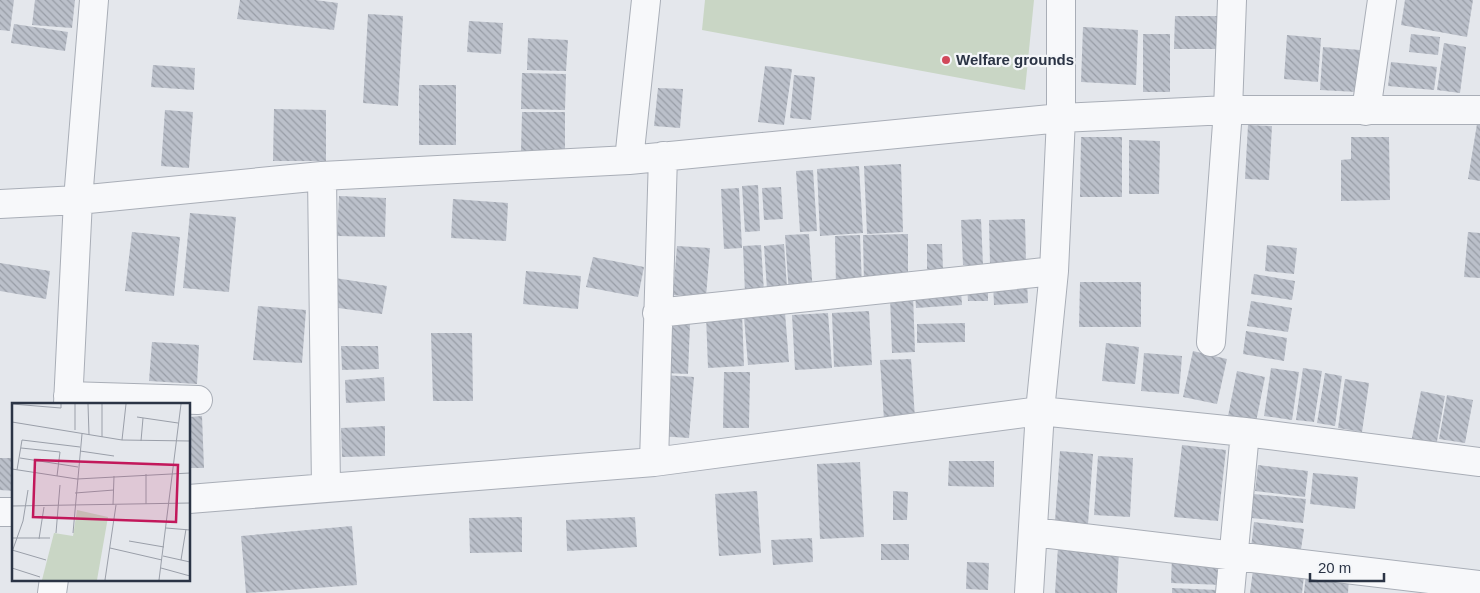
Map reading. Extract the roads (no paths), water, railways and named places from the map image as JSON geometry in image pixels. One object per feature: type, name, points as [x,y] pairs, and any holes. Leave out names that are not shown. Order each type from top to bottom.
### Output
[{"type":"street","points":[[94,0],[78,200],[68,400],[198,400]]},
{"type":"street","points":[[629,160],[646,0]]},
{"type":"street","points":[[1029,593],[1040,411],[1054,271],[1061,118],[1061,0]]},
{"type":"street","points":[[1211,342],[1228,110],[1232,0]]},
{"type":"street","points":[[1366,112],[1382,0]]},
{"type":"street","points":[[0,204],[78,200],[322,176],[629,160],[1061,118],[1228,110],[1366,112],[1480,110]]},
{"type":"street","points":[[654,462],[663,156]]},
{"type":"street","points":[[322,176],[326,488]]},
{"type":"street","points":[[658,314],[1054,271]]},
{"type":"street","points":[[190,499],[654,462],[1040,411],[1245,432],[1480,462]]},
{"type":"street","points":[[1230,593],[1245,432]]},
{"type":"street","points":[[1032,532],[1480,585]]},
{"type":"street","points":[[52,593],[54,580]]},
{"type":"place","name":"Welfare grounds","points":[[946,60]]}]
